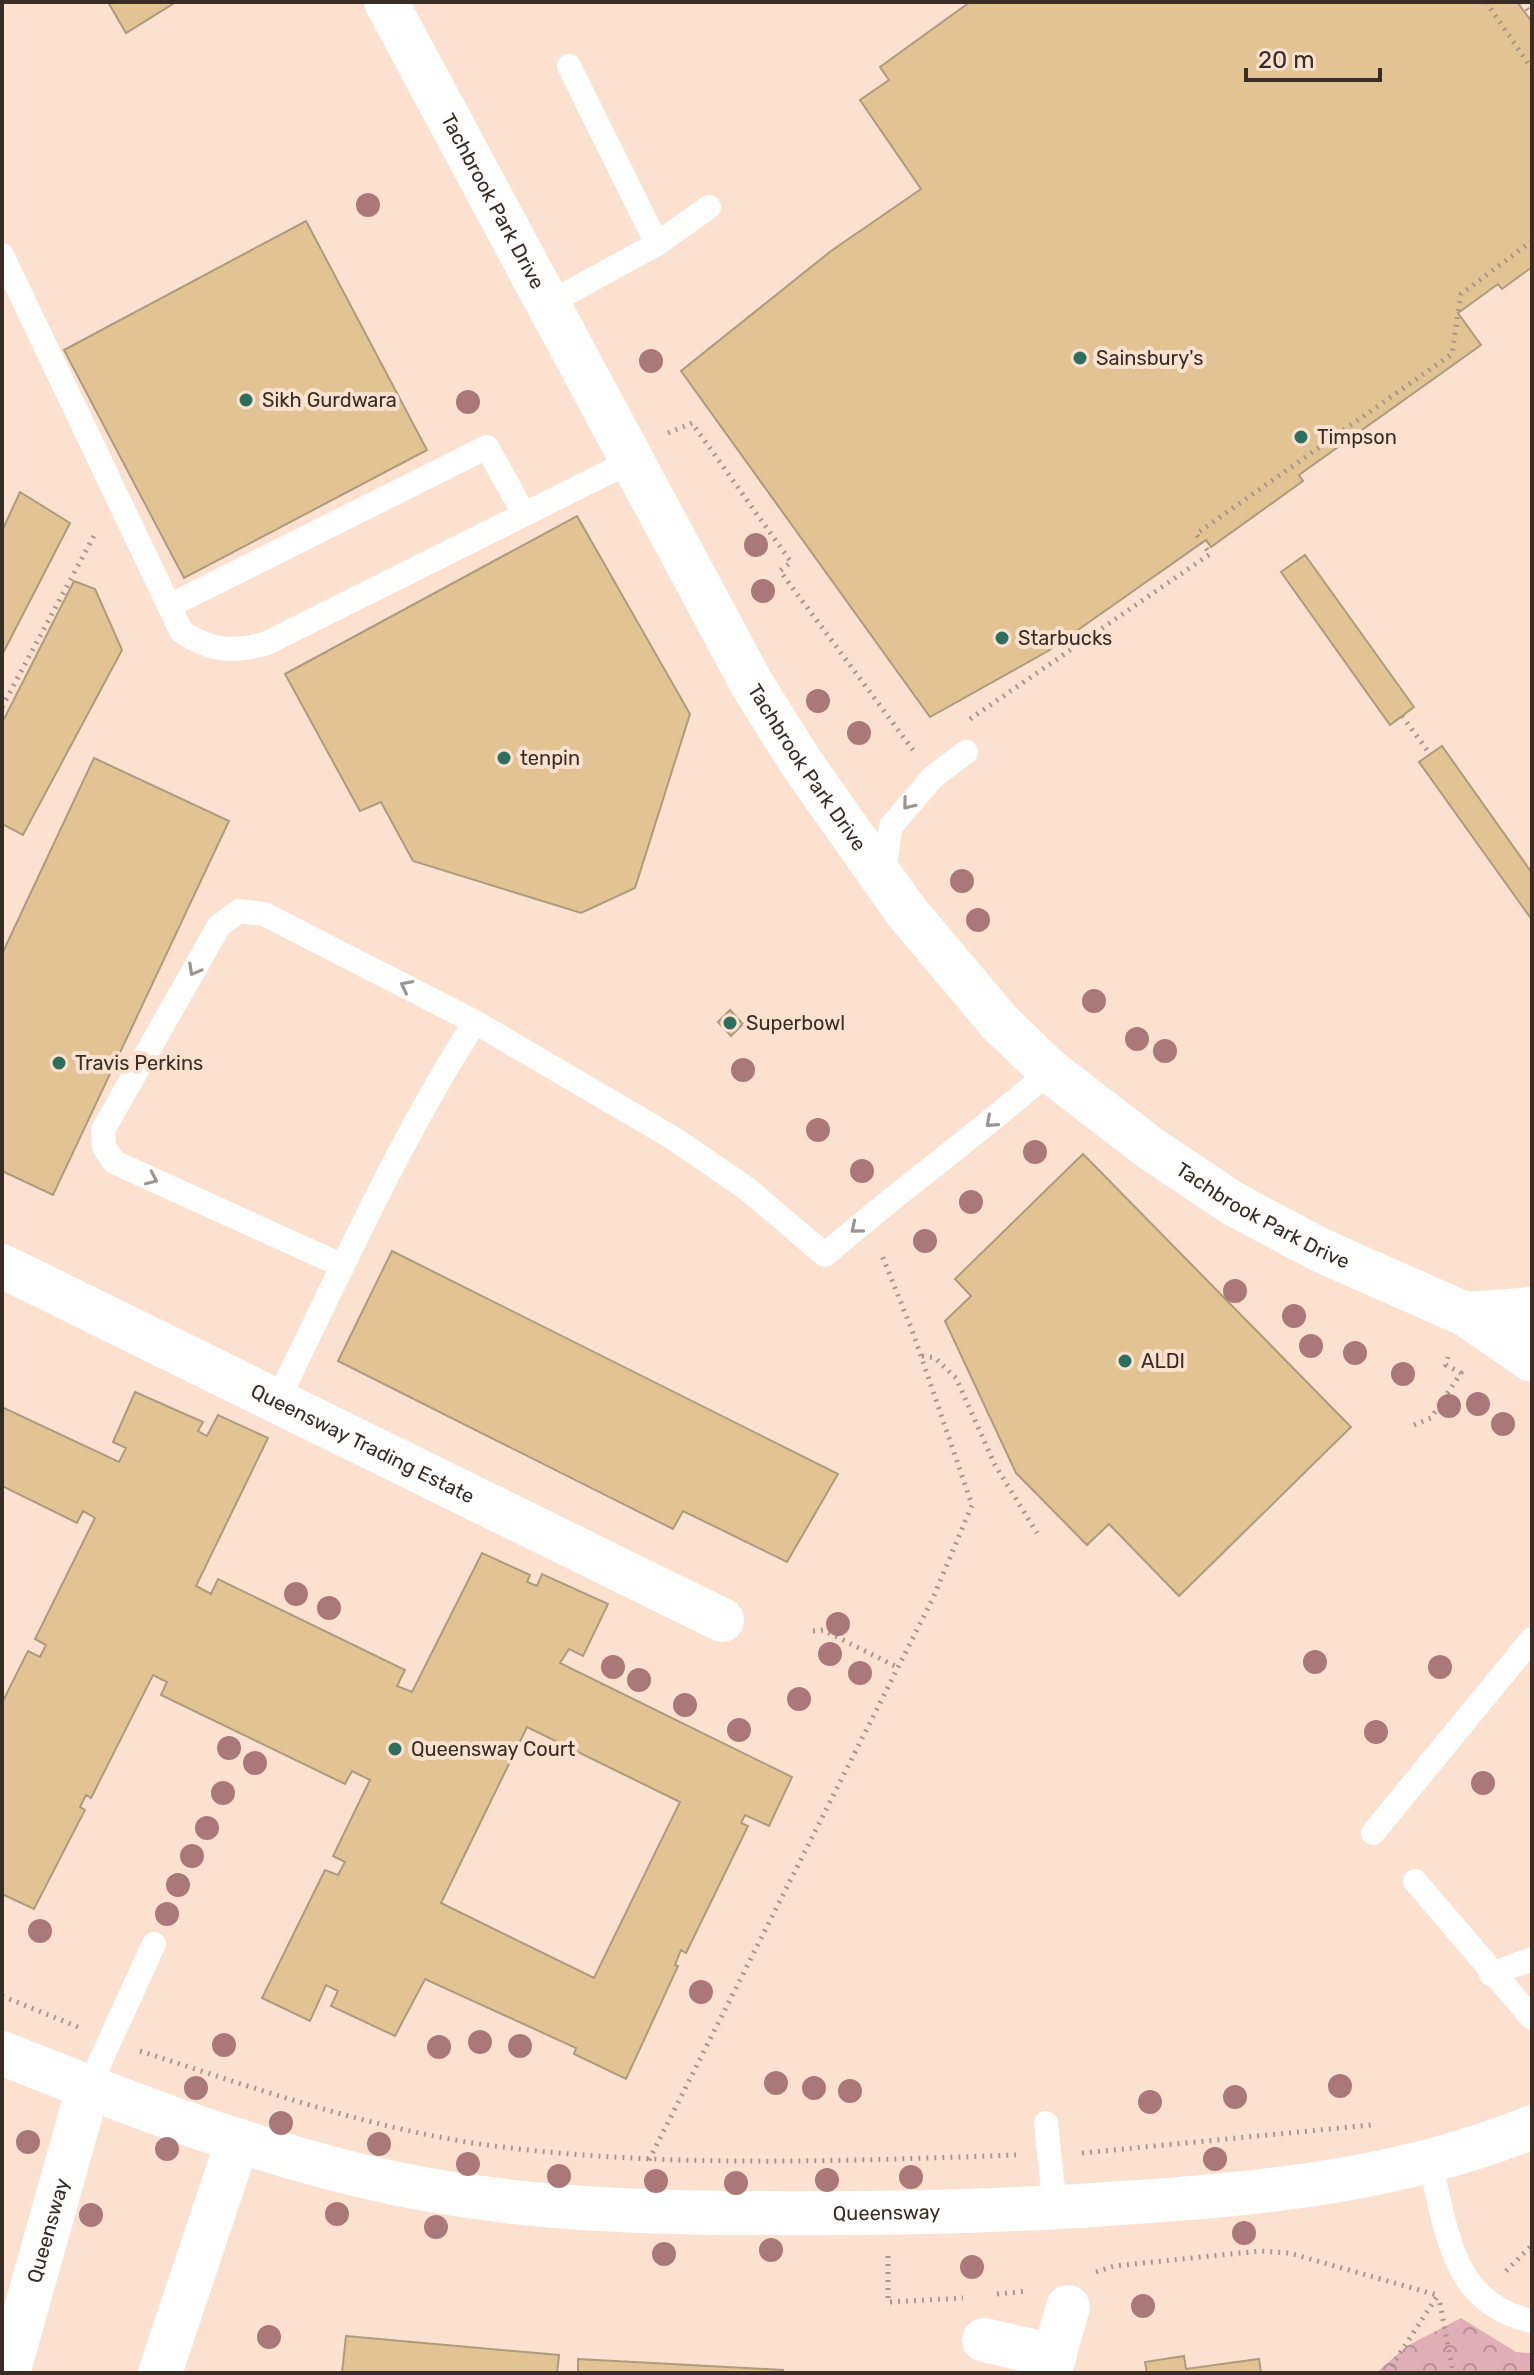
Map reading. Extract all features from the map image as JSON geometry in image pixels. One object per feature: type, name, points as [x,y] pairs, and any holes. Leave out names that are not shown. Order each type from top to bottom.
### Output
[{"type":"street","name":"Tachbrook Park Drive","points":[[386,2],[549,303],[644,449],[753,686],[882,880],[1000,1023],[1050,1071],[1150,1148],[1232,1203],[1320,1250],[1465,1314],[1532,1360]]},
{"type":"street","name":"Queensway Trading Estate","points":[[2,1266],[722,1620]]},
{"type":"street","name":"Tachbrook Park Drive","points":[[1465,1314],[1532,1309]]},
{"type":"street","name":"Queensway","points":[[2,2053],[88,2088],[238,2140],[360,2175],[481,2198],[573,2209],[889,2215],[1055,2207],[1281,2190],[1430,2162],[1532,2127]]},
{"type":"street","name":"Queensway","points":[[8,2373],[88,2088]]},
{"type":"street","points":[[160,2373],[238,2140]]},
{"type":"street","points":[[984,2340],[1052,2365],[1066,2290]]},
{"type":"lane","points":[[569,66],[657,244]]},
{"type":"lane","points":[[549,303],[657,244],[709,207]]},
{"type":"lane","points":[[2,255],[181,631],[198,643],[223,650],[245,650],[267,643],[524,514],[644,449]]},
{"type":"lane","points":[[169,606],[487,447],[524,514]]},
{"type":"lane","points":[[882,880],[891,826],[911,798],[966,752]]},
{"type":"lane","points":[[343,1266],[114,1162],[104,1147],[103,1130],[219,926],[239,911],[264,914],[475,1022],[673,1138],[746,1188],[825,1255],[886,1202],[979,1133],[1050,1071]]},
{"type":"lane","points":[[277,1401],[441,1075],[475,1022]]},
{"type":"lane","points":[[1373,1833],[1532,1639]]},
{"type":"lane","points":[[1415,1881],[1491,1974],[1532,2018]]},
{"type":"lane","points":[[88,2088],[154,1944]]},
{"type":"lane","points":[[1491,1974],[1532,1959]]},
{"type":"lane","points":[[1046,2123],[1055,2207]]},
{"type":"lane","points":[[1430,2162],[1449,2237],[1465,2278],[1485,2303],[1500,2313],[1532,2321]]},
{"type":"path","points":[[1486,2],[1532,69]]},
{"type":"path","points":[[1522,2],[1532,16]]},
{"type":"path","points":[[959,727],[1210,554],[1196,534],[1452,354],[1461,294],[1532,241]]},
{"type":"path","points":[[644,449],[692,423],[791,562],[780,571],[918,758]]},
{"type":"path","points":[[2,707],[116,493]]},
{"type":"path","points":[[1402,716],[1430,754]]},
{"type":"path","points":[[649,2160],[727,2012],[933,1598],[972,1505],[922,1356],[883,1261],[881,1246]]},
{"type":"path","points":[[922,1356],[935,1358],[956,1378],[995,1465],[1037,1533]]},
{"type":"path","points":[[1414,1425],[1431,1418],[1461,1373],[1446,1365],[1449,1358]]},
{"type":"path","points":[[813,1631],[823,1630],[897,1667]]},
{"type":"path","points":[[2,1996],[84,2030]]},
{"type":"path","points":[[135,2049],[235,2083],[414,2130],[500,2147],[649,2160],[1018,2155]]},
{"type":"path","points":[[1083,2153],[1376,2124]]},
{"type":"path","points":[[888,2240],[888,2302],[975,2297]]},
{"type":"path","points":[[1502,2276],[1532,2245]]},
{"type":"path","points":[[990,2295],[1066,2290],[1114,2266],[1260,2251],[1289,2253],[1433,2296],[1446,2293]]},
{"type":"path","points":[[1387,2373],[1438,2295]]},
{"type":"path","points":[[1438,2295],[1453,2373]]},
{"type":"green space","points":[[1461,2318],[1516,2352],[1532,2353],[1532,2373],[1376,2373],[1407,2346]]},
{"type":"building","points":[[108,2],[176,2],[126,33]]},
{"type":"building","name":"Sainsbury's","points":[[970,2],[1517,2],[1532,22],[1532,267],[1502,289],[1498,284],[1458,313],[1481,345],[1299,475],[1303,481],[1211,547],[1206,540],[1048,651],[930,717],[681,371],[831,251],[921,189],[860,100],[889,80],[880,67]]},
{"type":"building","name":"Sikh Gurdwara","points":[[306,221],[427,450],[184,578],[64,350]]},
{"type":"building","points":[[20,492],[70,523],[2,655],[2,531]]},
{"type":"building","name":"tenpin","points":[[577,516],[690,714],[635,888],[581,913],[413,861],[381,802],[360,811],[285,674]]},
{"type":"building","points":[[1305,555],[1414,707],[1390,725],[1281,572]]},
{"type":"building","points":[[74,581],[95,589],[122,650],[23,835],[2,824],[2,723]]},
{"type":"building","points":[[1442,746],[1532,873],[1532,920],[1419,762]]},
{"type":"building","name":"Travis Perkins","points":[[94,758],[229,821],[53,1195],[2,1171],[2,954]]},
{"type":"building","name":"Superbowl","points":[[730,1010],[743,1024],[731,1036],[718,1022]]},
{"type":"building","name":"ALDI","points":[[1083,1154],[1351,1427],[1179,1596],[1109,1524],[1087,1545],[1016,1473],[945,1321],[971,1296],[955,1279]]},
{"type":"building","points":[[392,1251],[838,1474],[787,1562],[683,1511],[673,1529],[338,1361]]},
{"type":"building","name":"Queensway Court","points":[[135,1392],[203,1422],[198,1431],[207,1436],[218,1415],[268,1438],[196,1586],[211,1594],[218,1579],[405,1670],[397,1686],[412,1692],[482,1553],[530,1575],[527,1582],[537,1586],[542,1574],[608,1604],[583,1656],[569,1649],[560,1663],[792,1777],[769,1826],[745,1815],[741,1823],[748,1826],[686,1953],[681,1950],[675,1965],[678,1966],[626,2079],[574,2054],[576,2048],[425,1979],[395,2036],[331,2006],[338,1991],[326,1985],[310,2021],[262,1998],[325,1870],[338,1875],[345,1862],[333,1856],[370,1780],[352,1771],[345,1784],[161,1695],[167,1682],[153,1675],[91,1798],[86,1795],[80,1807],[85,1810],[34,1909],[2,1894],[2,1703],[28,1651],[40,1657],[46,1645],[35,1639],[95,1518],[83,1511],[77,1523],[2,1486],[2,1407],[119,1462],[126,1448],[113,1442]],"holes":[[[527,1727],[680,1802],[594,1978],[441,1903]]]},
{"type":"building","points":[[346,2336],[559,2355],[557,2373],[342,2373]]},
{"type":"building","points":[[1184,2356],[1186,2369],[1259,2359],[1261,2373],[1147,2373],[1145,2362]]},
{"type":"building","points":[[578,2359],[783,2370],[783,2373],[578,2373]]},
{"type":"place","name":"Sainsbury's","points":[[1080,358]]},
{"type":"place","name":"Sikh Gurdwara","points":[[246,400]]},
{"type":"place","name":"Timpson","points":[[1301,437]]},
{"type":"place","name":"Starbucks","points":[[1002,638]]},
{"type":"place","name":"tenpin","points":[[504,758]]},
{"type":"place","name":"Superbowl","points":[[730,1023]]},
{"type":"place","name":"Travis Perkins","points":[[59,1063]]},
{"type":"place","name":"ALDI","points":[[1125,1361]]},
{"type":"place","name":"Queensway Court","points":[[395,1749]]}]
